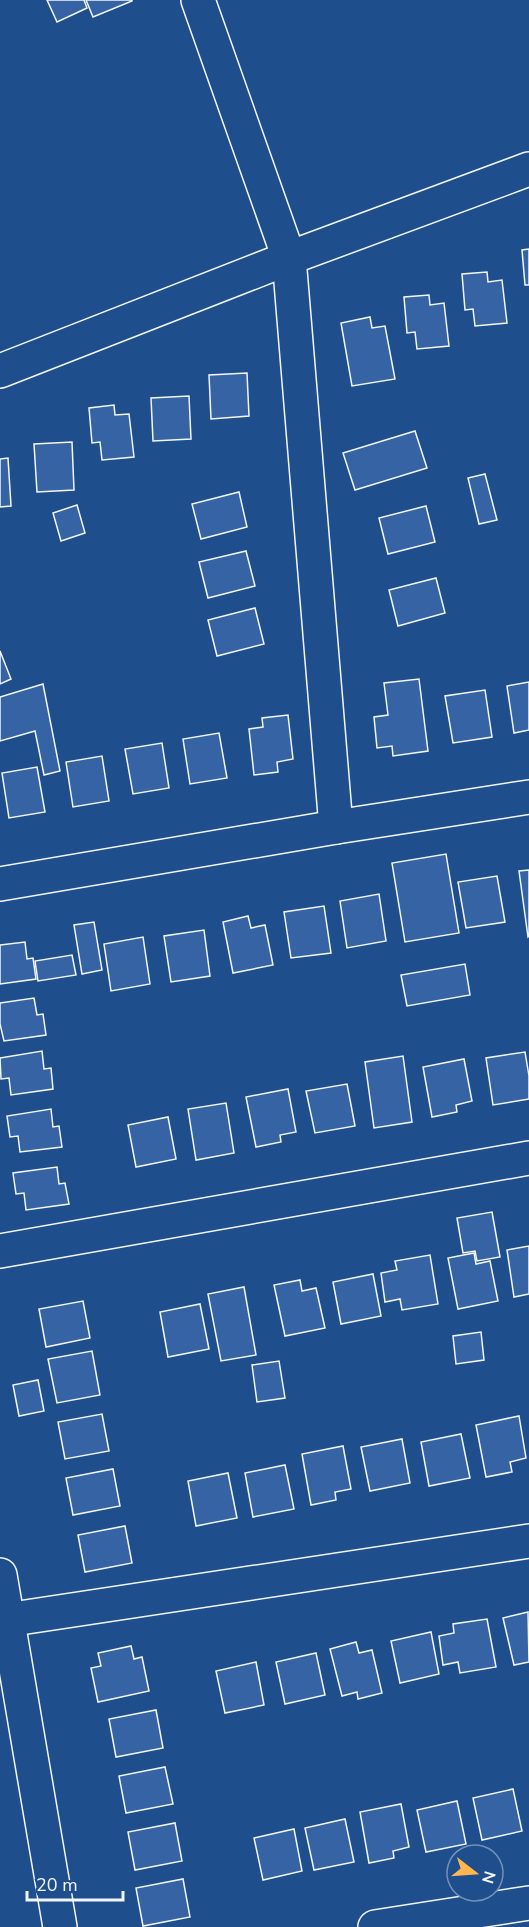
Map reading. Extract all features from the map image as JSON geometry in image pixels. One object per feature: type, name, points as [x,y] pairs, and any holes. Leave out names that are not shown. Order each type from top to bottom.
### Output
[{"type":"street","points":[[198,0],[290,258],[336,827]]},
{"type":"street","points":[[0,371],[290,258],[529,169]]},
{"type":"street","points":[[0,884],[529,797]]},
{"type":"street","points":[[0,1251],[529,1158]]},
{"type":"street","points":[[4,1620],[529,1541]]},
{"type":"street","points":[[0,1575],[4,1620],[60,1927]]},
{"type":"street","points":[[375,1927],[529,1903]]},
{"type":"building","points":[[47,0],[84,0],[87,8],[57,22]]},
{"type":"building","points":[[86,0],[132,0],[132,1],[93,17]]},
{"type":"building","points":[[529,249],[529,285],[525,285],[522,250]]},
{"type":"building","points":[[487,272],[488,282],[502,280],[507,323],[475,326],[473,309],[465,310],[462,274]]},
{"type":"building","points":[[429,295],[430,305],[444,303],[449,346],[417,349],[415,332],[407,333],[404,297]]},
{"type":"building","points":[[370,317],[372,328],[385,326],[395,379],[352,386],[341,323]]},
{"type":"building","points":[[247,373],[249,416],[211,419],[209,375]]},
{"type":"building","points":[[189,396],[191,439],[153,441],[151,398]]},
{"type":"building","points":[[114,405],[115,415],[129,414],[134,457],[102,460],[100,442],[92,443],[89,408]]},
{"type":"building","points":[[415,431],[427,468],[355,490],[343,453]]},
{"type":"building","points":[[72,442],[74,490],[37,492],[34,444]]},
{"type":"building","points":[[8,458],[11,506],[0,507],[0,459]]},
{"type":"building","points":[[485,474],[497,520],[479,524],[468,478]]},
{"type":"building","points":[[239,492],[247,527],[201,539],[192,504]]},
{"type":"building","points":[[77,505],[85,533],[61,541],[53,513]]},
{"type":"building","points":[[426,506],[435,542],[388,554],[379,518]]},
{"type":"building","points":[[246,551],[255,586],[208,598],[199,562]]},
{"type":"building","points":[[436,578],[445,613],[398,626],[389,590]]},
{"type":"building","points":[[255,608],[264,644],[217,656],[208,620]]},
{"type":"building","points":[[0,651],[11,679],[0,684]]},
{"type":"building","points":[[419,679],[428,751],[393,756],[392,746],[377,748],[374,717],[388,715],[384,683]]},
{"type":"building","points":[[529,682],[529,730],[514,733],[507,686]]},
{"type":"building","points":[[43,684],[60,771],[44,775],[35,731],[0,741],[0,697]]},
{"type":"building","points":[[485,690],[492,737],[453,743],[445,696]]},
{"type":"building","points":[[288,715],[293,759],[277,762],[278,772],[254,775],[249,729],[263,727],[262,718]]},
{"type":"building","points":[[219,733],[227,778],[190,784],[183,739]]},
{"type":"building","points":[[162,743],[169,788],[133,794],[125,749]]},
{"type":"building","points":[[102,756],[109,801],[73,807],[66,762]]},
{"type":"building","points":[[37,767],[45,812],[9,818],[2,773]]},
{"type":"building","points":[[446,854],[459,933],[405,942],[392,863]]},
{"type":"building","points":[[529,870],[529,936],[528,937],[519,871]]},
{"type":"building","points":[[497,876],[505,922],[466,928],[458,882]]},
{"type":"building","points":[[379,894],[386,941],[347,948],[340,901]]},
{"type":"building","points":[[324,906],[331,953],[291,958],[284,912]]},
{"type":"building","points":[[248,916],[251,928],[265,925],[273,965],[233,973],[223,922]]},
{"type":"building","points":[[94,922],[102,970],[82,974],[74,925]]},
{"type":"building","points":[[204,930],[210,976],[171,982],[164,936]]},
{"type":"building","points":[[143,937],[150,984],[111,991],[104,944]]},
{"type":"building","points":[[25,942],[27,959],[33,958],[36,979],[0,984],[0,945]]},
{"type":"building","points":[[72,955],[76,975],[38,981],[35,961]]},
{"type":"building","points":[[465,964],[470,995],[407,1006],[401,975]]},
{"type":"building","points":[[34,998],[37,1015],[43,1014],[46,1035],[4,1041],[0,1024],[0,1003]]},
{"type":"building","points":[[42,1051],[44,1069],[51,1068],[53,1089],[11,1095],[9,1078],[1,1079],[0,1058]]},
{"type":"building","points":[[525,1052],[529,1076],[529,1099],[493,1105],[486,1058]]},
{"type":"building","points":[[403,1056],[412,1122],[374,1128],[365,1062]]},
{"type":"building","points":[[464,1059],[472,1101],[456,1105],[457,1112],[432,1117],[423,1067]]},
{"type":"building","points":[[347,1084],[355,1126],[315,1133],[306,1091]]},
{"type":"building","points":[[288,1089],[296,1132],[280,1135],[281,1142],[256,1147],[246,1097]]},
{"type":"building","points":[[226,1103],[234,1153],[196,1160],[188,1109]]},
{"type":"building","points":[[51,1109],[53,1127],[59,1126],[62,1147],[20,1152],[18,1136],[10,1137],[7,1116]]},
{"type":"building","points":[[168,1117],[176,1159],[136,1167],[128,1125]]},
{"type":"building","points":[[57,1167],[59,1184],[65,1183],[69,1204],[26,1210],[24,1193],[16,1194],[13,1173]]},
{"type":"building","points":[[492,1212],[500,1257],[477,1261],[475,1251],[463,1253],[457,1218]]},
{"type":"building","points":[[529,1246],[529,1294],[514,1297],[507,1250]]},
{"type":"building","points":[[474,1253],[476,1264],[490,1261],[498,1301],[458,1309],[448,1258]]},
{"type":"building","points":[[430,1255],[438,1304],[402,1310],[400,1299],[385,1302],[381,1273],[397,1270],[395,1261]]},
{"type":"building","points":[[373,1274],[381,1316],[341,1324],[333,1282]]},
{"type":"building","points":[[300,1280],[302,1291],[316,1288],[325,1328],[285,1336],[274,1285]]},
{"type":"building","points":[[244,1287],[256,1355],[221,1361],[208,1294]]},
{"type":"building","points":[[83,1301],[90,1338],[46,1347],[39,1309]]},
{"type":"building","points":[[200,1304],[209,1349],[168,1357],[160,1312]]},
{"type":"building","points":[[481,1332],[484,1360],[456,1364],[453,1336]]},
{"type":"building","points":[[92,1351],[100,1395],[57,1403],[48,1359]]},
{"type":"building","points":[[279,1361],[285,1398],[257,1402],[252,1365]]},
{"type":"building","points":[[38,1380],[44,1411],[19,1416],[13,1385]]},
{"type":"building","points":[[102,1414],[109,1451],[65,1459],[58,1422]]},
{"type":"building","points":[[519,1416],[526,1458],[510,1462],[512,1472],[486,1477],[476,1425]]},
{"type":"building","points":[[461,1434],[470,1478],[429,1486],[421,1442]]},
{"type":"building","points":[[402,1439],[410,1483],[370,1491],[361,1447]]},
{"type":"building","points":[[343,1446],[351,1489],[335,1492],[336,1500],[311,1505],[302,1454]]},
{"type":"building","points":[[285,1465],[294,1509],[253,1517],[245,1473]]},
{"type":"building","points":[[113,1469],[120,1506],[73,1515],[66,1478]]},
{"type":"building","points":[[228,1473],[237,1518],[196,1526],[188,1481]]},
{"type":"building","points":[[125,1526],[132,1563],[85,1572],[78,1535]]},
{"type":"building","points":[[528,1612],[529,1662],[514,1665],[503,1618]]},
{"type":"building","points":[[487,1619],[496,1667],[460,1673],[458,1662],[443,1665],[439,1636],[454,1633],[453,1624]]},
{"type":"building","points":[[431,1632],[439,1674],[400,1683],[391,1641]]},
{"type":"building","points":[[356,1642],[359,1653],[372,1650],[382,1693],[358,1699],[357,1692],[342,1696],[330,1649]]},
{"type":"building","points":[[131,1646],[134,1659],[142,1657],[149,1691],[98,1702],[91,1668],[101,1666],[98,1653]]},
{"type":"building","points":[[316,1653],[325,1695],[285,1704],[276,1662]]},
{"type":"building","points":[[256,1662],[264,1705],[225,1713],[216,1671]]},
{"type":"building","points":[[156,1710],[163,1748],[116,1757],[109,1719]]},
{"type":"building","points":[[165,1767],[173,1804],[126,1813],[119,1776]]},
{"type":"building","points":[[513,1789],[522,1831],[482,1840],[473,1798]]},
{"type":"building","points":[[457,1801],[466,1843],[445,1843],[445,1848],[426,1852],[417,1810]]},
{"type":"building","points":[[401,1804],[409,1847],[393,1851],[394,1858],[369,1863],[360,1812]]},
{"type":"building","points":[[345,1819],[354,1862],[314,1870],[305,1828]]},
{"type":"building","points":[[175,1823],[182,1861],[135,1870],[128,1832]]},
{"type":"building","points":[[294,1829],[302,1871],[263,1880],[254,1838]]},
{"type":"building","points":[[183,1879],[190,1917],[143,1926],[136,1888]]}]
